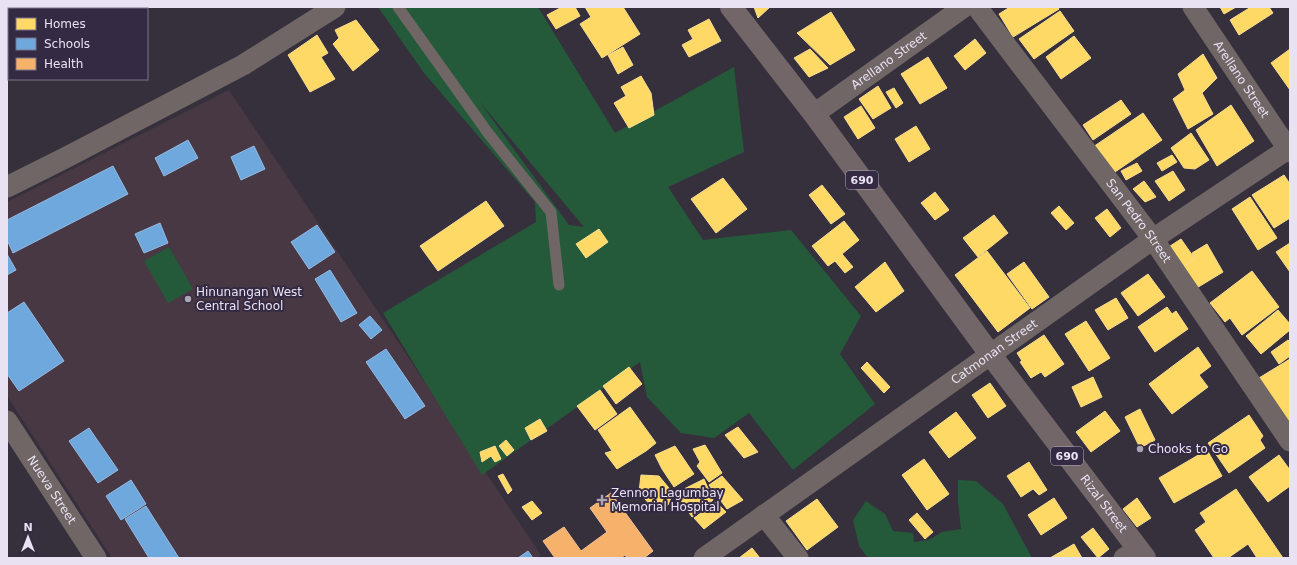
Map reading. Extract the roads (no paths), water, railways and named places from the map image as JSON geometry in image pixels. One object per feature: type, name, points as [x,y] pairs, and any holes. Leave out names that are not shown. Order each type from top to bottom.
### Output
[{"type":"main road","name":"690","points":[[731,7],[814,114],[990,354]]},
{"type":"main road","name":"Rizal Street","points":[[990,354],[1135,555]]},
{"type":"street","points":[[7,187],[243,66],[335,7]]},
{"type":"street","name":"Arellano Street","points":[[814,114],[964,7]]},
{"type":"street","name":"San Pedro Street","points":[[977,7],[1153,238],[1290,441]]},
{"type":"street","name":"Arellano Street","points":[[1193,7],[1289,151]]},
{"type":"street","name":"Catmonan Street","points":[[704,558],[1153,238],[1289,151]]},
{"type":"street","name":"Nueva Street","points":[[7,421],[96,558]]},
{"type":"street","points":[[764,515],[798,558]]},
{"type":"lane","points":[[398,7],[488,134],[551,212],[558,286]]},
{"type":"place","name":"Hinunangan West Central School","points":[[188,299]]},
{"type":"place","name":"Chooks to Go","points":[[1140,449]]},
{"type":"place","name":"Zennon Lagumbay Memorial Hospital","points":[[602,500]]}]
